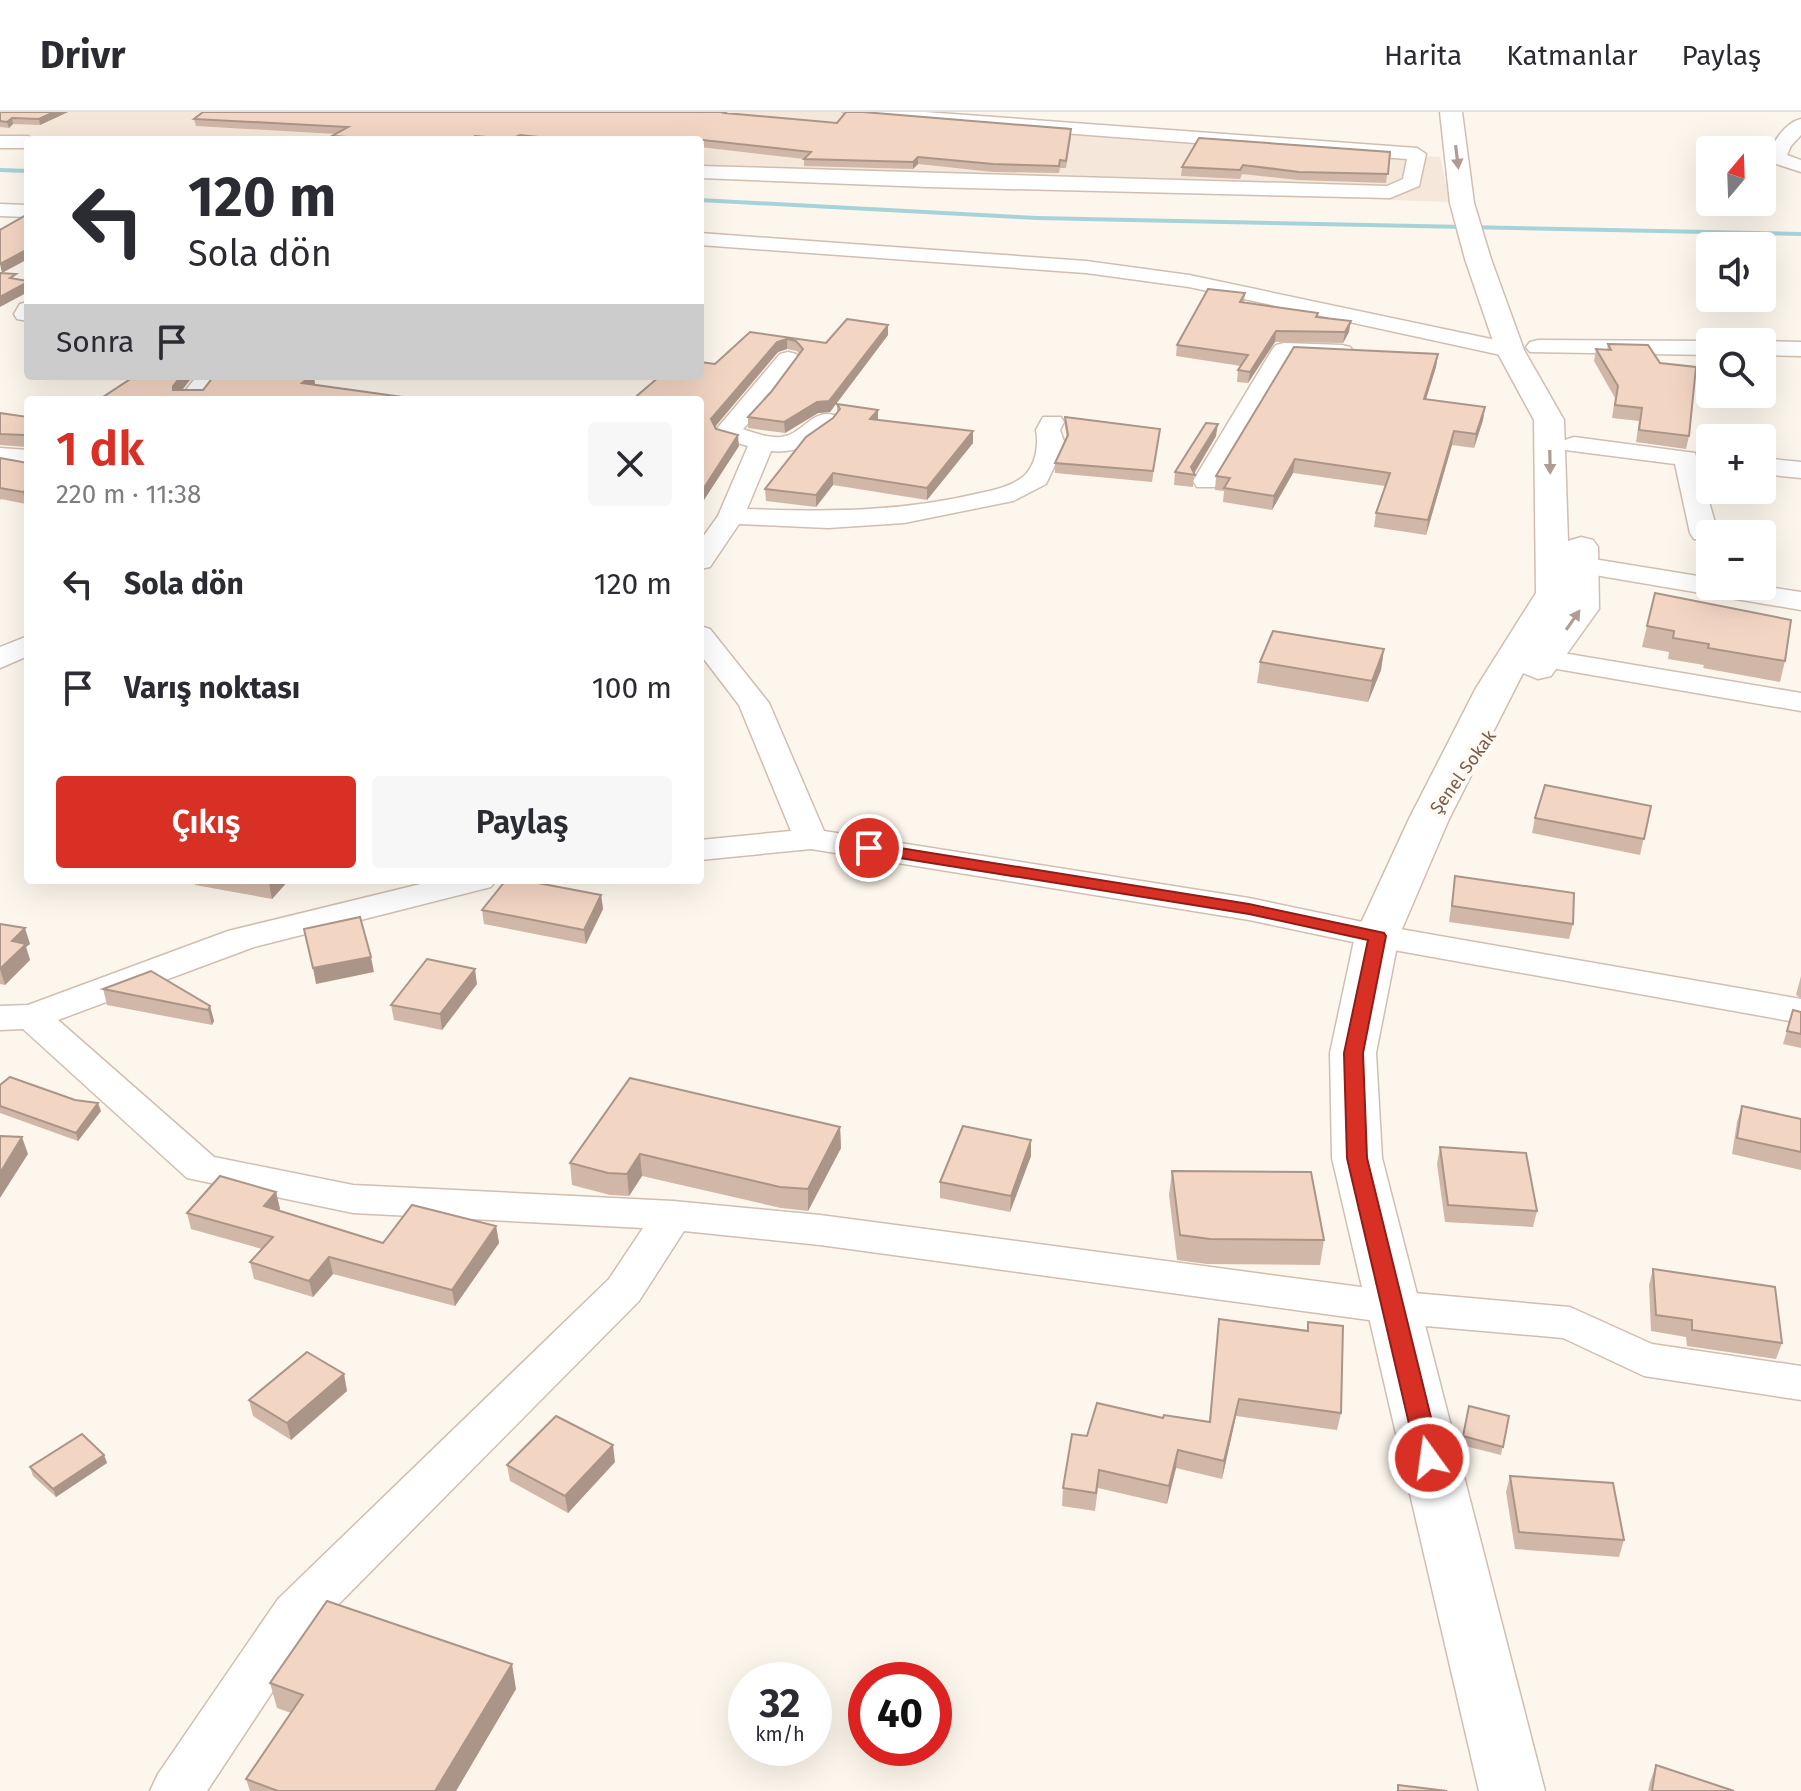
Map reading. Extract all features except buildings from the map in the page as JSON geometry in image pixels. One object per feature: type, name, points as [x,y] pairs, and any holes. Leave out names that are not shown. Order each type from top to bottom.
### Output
[{"type":"street","points":[[704,172],[1390,192],[1412,182],[1417,154],[852,112]]},
{"type":"street","name":"Şenel Sokak","points":[[1429,819],[1495,688],[1553,593],[1549,420],[1521,352],[1492,260],[1462,203],[1451,112]]},
{"type":"street","points":[[1801,124],[1782,144],[1777,158],[1801,166]]},
{"type":"street","points":[[0,142],[24,142]]},
{"type":"street","points":[[0,210],[24,211]]},
{"type":"street","points":[[704,239],[912,253],[1115,271],[1189,281],[1521,352]]},
{"type":"street","points":[[1423,356],[1696,348]]},
{"type":"street","points":[[1776,348],[1801,349]]},
{"type":"street","points":[[1206,481],[1284,350],[1361,353]]},
{"type":"street","name":"Şenel Sokak","points":[[1429,819],[1581,609],[1580,511],[1572,422],[1521,352]]},
{"type":"street","points":[[788,359],[760,396],[726,432],[781,446],[805,440],[825,420]]},
{"type":"street","points":[[731,516],[828,520],[904,515],[1013,493],[1037,479],[1052,444],[1048,430],[1052,422]]},
{"type":"street","points":[[704,555],[731,516],[762,442]]},
{"type":"street","points":[[1574,445],[1696,460]]},
{"type":"street","points":[[0,456],[24,458]]},
{"type":"street","points":[[1776,467],[1801,470]]},
{"type":"street","points":[[1581,565],[1801,601]]},
{"type":"street","points":[[704,640],[754,703],[811,839]]},
{"type":"street","points":[[0,661],[24,647]]},
{"type":"street","points":[[1545,659],[1801,702]]},
{"type":"street","points":[[0,661],[24,668]]},
{"type":"street","points":[[1429,819],[1377,936],[1353,1053],[1357,1158],[1391,1307],[1512,1791]]},
{"type":"street","points":[[704,850],[811,839],[1249,909],[1377,936],[1801,1011]]},
{"type":"street","points":[[16,1017],[241,939],[463,884]]},
{"type":"street","points":[[16,1017],[201,1168],[353,1199],[673,1215],[820,1230],[1391,1307],[1570,1323],[1644,1359],[1801,1383]]},
{"type":"street","points":[[177,1791],[296,1614],[624,1290],[673,1215]]},
{"type":"shaded area","points":[[0,112],[856,112],[1440,157],[1450,202],[704,175],[704,136],[24,136],[24,140],[0,140]]},
{"type":"waterway","points":[[0,170],[24,171]]},
{"type":"waterway","points":[[704,200],[1037,218],[1801,234]]},
{"type":"route","points":[[869,848],[1249,909],[1377,936],[1353,1053],[1357,1158],[1429,1458]]}]
